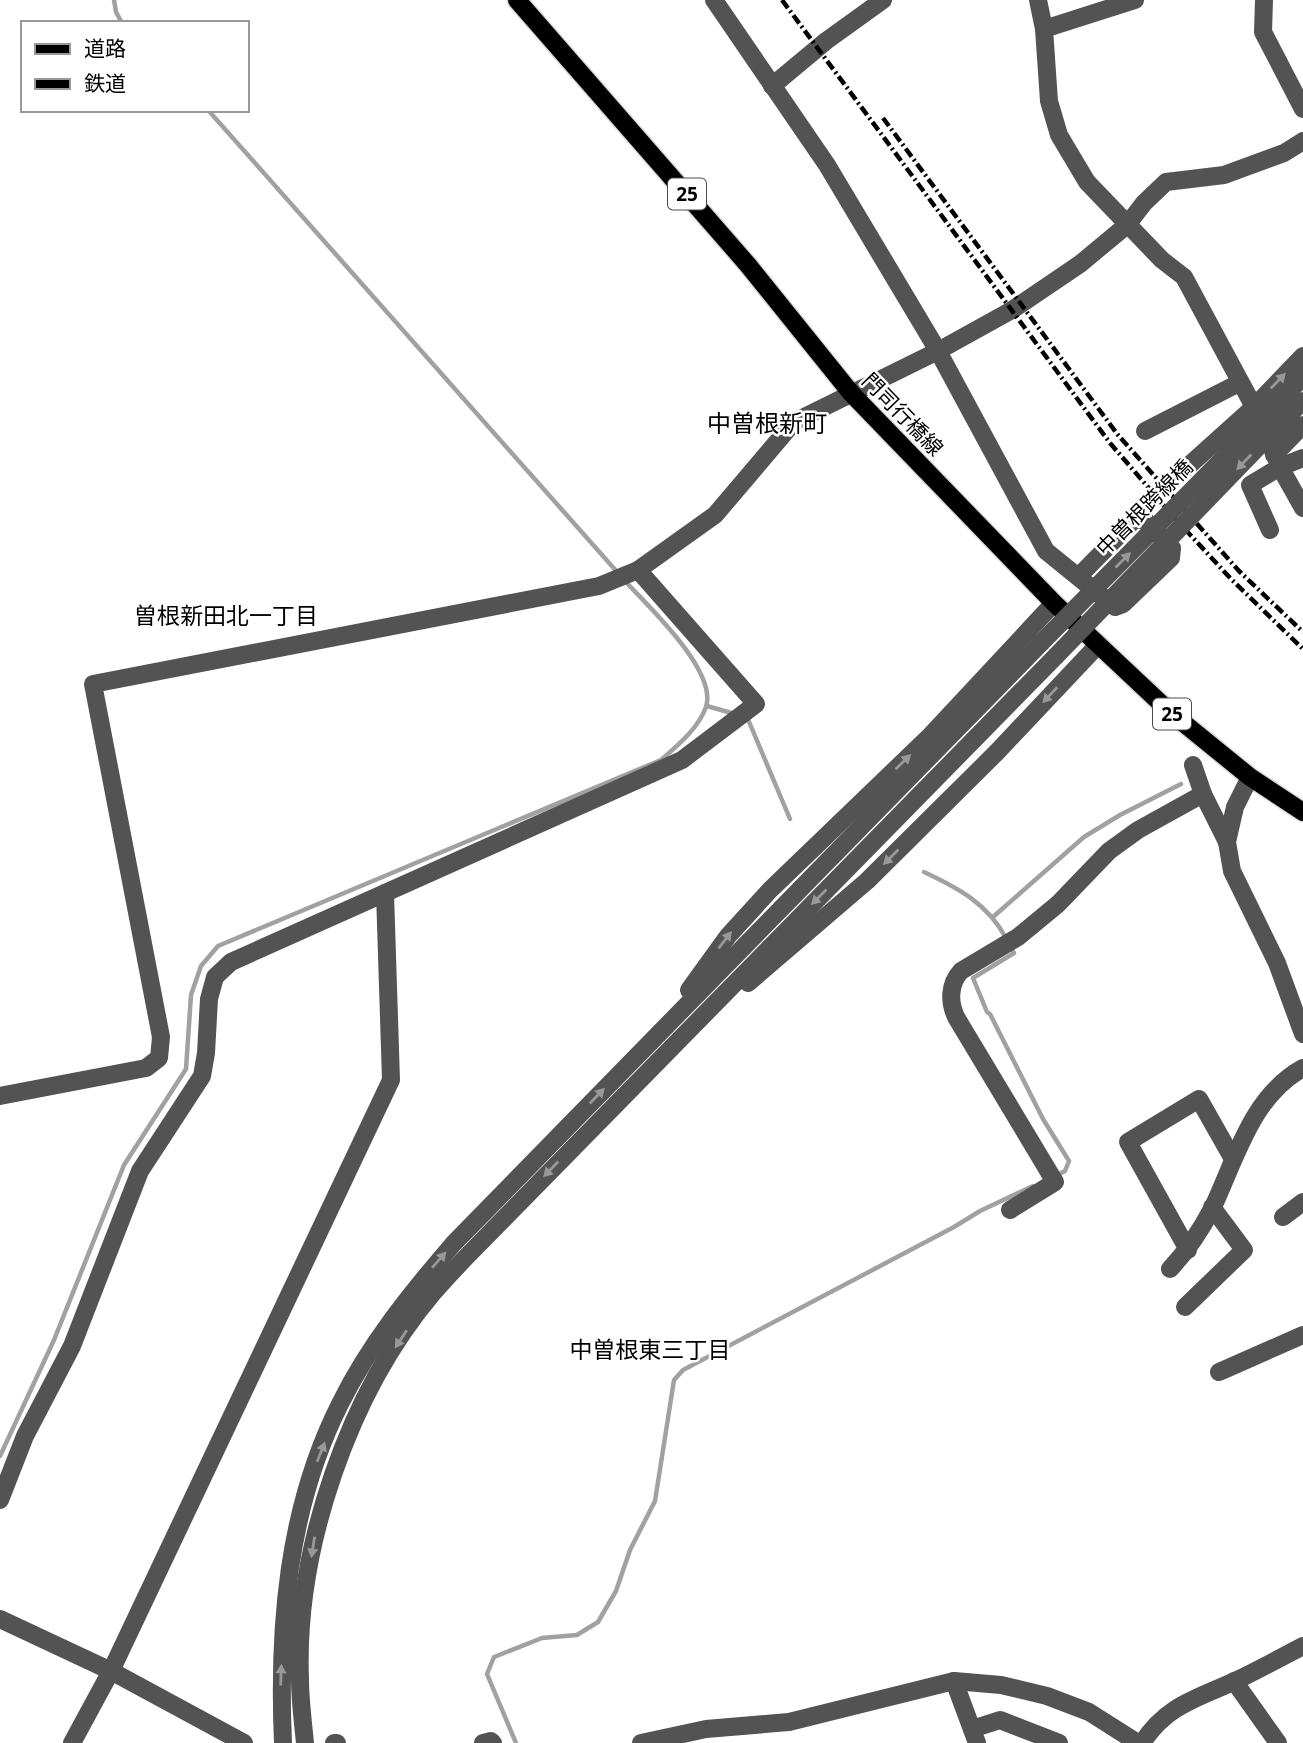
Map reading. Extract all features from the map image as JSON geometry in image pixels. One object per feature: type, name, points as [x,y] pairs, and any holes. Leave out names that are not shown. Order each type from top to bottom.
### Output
[{"type":"main road","name":"門司行橋線","points":[[517,0],[748,265],[851,393],[1054,603],[1170,712],[1250,777],[1303,812]]},
{"type":"street","points":[[714,0],[827,165],[938,351],[1046,551],[1078,577],[1115,607],[1123,604],[1171,558],[1172,548],[1145,520],[1134,520],[1078,577]]},
{"type":"street","points":[[772,86],[826,41],[883,0]]},
{"type":"street","points":[[1038,0],[1044,29],[1049,101],[1059,135],[1087,182],[1162,260],[1184,278],[1254,407],[1277,461],[1303,508]]},
{"type":"street","points":[[1044,29],[1135,0]]},
{"type":"street","points":[[1264,0],[1263,32],[1303,109]]},
{"type":"street","points":[[0,1096],[146,1068],[159,1058],[161,1037],[93,684],[599,586],[635,571],[715,515],[794,422],[938,351],[1012,310],[1080,264],[1127,225],[1144,203],[1166,182],[1224,175],[1284,153],[1303,141]]},
{"type":"street","points":[[1185,469],[1254,407],[1303,356]]},
{"type":"street","points":[[1270,530],[1250,485],[1277,461],[1303,377]]},
{"type":"street","points":[[1144,431],[1239,383]]},
{"type":"street","name":"中曽根跨線橋","points":[[662,1043],[1041,643],[1294,410]]},
{"type":"street","name":"中曽根跨線橋","points":[[662,1043],[1056,656],[1294,410]]},
{"type":"street","points":[[1277,461],[1303,458]]},
{"type":"street","points":[[0,1500],[25,1436],[72,1346],[140,1171],[202,1076],[209,999],[215,977],[231,962],[682,761],[755,704],[635,571]]},
{"type":"street","points":[[305,1743],[299,1677],[302,1624],[315,1534],[336,1463],[370,1389],[399,1340],[432,1294],[662,1043],[728,936],[770,890],[931,736],[1054,603]]},
{"type":"street","points":[[283,1743],[283,1615],[293,1547],[315,1467],[339,1404],[375,1344],[415,1289],[454,1243],[662,1043],[867,881],[997,752],[1097,646]]},
{"type":"street","points":[[1193,765],[1203,794],[1227,842],[1232,871],[1277,963],[1303,1034]]},
{"type":"street","points":[[1227,842],[1235,807],[1250,777]]},
{"type":"street","points":[[1010,1210],[1050,1175],[950,1003],[956,976],[1018,937],[1058,904],[1109,852],[1138,831],[1203,794]]},
{"type":"street","points":[[72,1743],[111,1671],[391,1080],[385,893]]},
{"type":"street","points":[[1170,1269],[1188,1250],[1212,1208],[1233,1158],[1267,1097],[1289,1076],[1303,1068]]},
{"type":"street","points":[[1188,1250],[1128,1142],[1199,1099],[1233,1158]]},
{"type":"street","points":[[1283,1217],[1303,1202]]},
{"type":"street","points":[[1185,1307],[1244,1250],[1212,1208]]},
{"type":"street","points":[[1219,1372],[1303,1335]]},
{"type":"street","points":[[0,1619],[111,1671],[244,1743]]},
{"type":"street","points":[[641,1743],[706,1729],[789,1722],[954,1681],[1001,1685],[1048,1696],[1089,1712],[1140,1743],[1178,1705],[1234,1681],[1303,1646]]},
{"type":"street","points":[[954,1681],[975,1736],[1000,1720],[1059,1743]]},
{"type":"street","points":[[1234,1681],[1278,1743]]},
{"type":"street","points":[[483,1743],[493,1743]]},
{"type":"waterway","points":[[114,0],[121,21]]},
{"type":"waterway","points":[[210,112],[618,573]]},
{"type":"waterway","points":[[0,1456],[54,1340],[124,1165],[186,1069],[191,995],[201,966],[218,946],[661,760],[698,722],[706,707],[707,692],[701,675],[678,639],[624,580]]},
{"type":"waterway","points":[[707,706],[735,714]]},
{"type":"waterway","points":[[747,717],[790,819]]},
{"type":"waterway","points":[[993,917],[1084,837],[1181,784]]},
{"type":"waterway","points":[[924,872],[960,891],[981,906],[1006,938]]},
{"type":"waterway","points":[[1010,946],[1014,953],[973,978],[987,1012],[1043,1119],[1069,1161],[1065,1171],[1057,1175]]},
{"type":"waterway","points":[[516,1743],[487,1674],[494,1657],[542,1638],[577,1635],[598,1622],[616,1591],[630,1550],[655,1501],[674,1380],[683,1370],[980,1211],[1033,1186]]},
{"type":"railway","points":[[782,0],[1110,443],[1231,579],[1303,649]]},
{"type":"railway","points":[[883,118],[1118,435],[1239,571],[1303,632]]},
{"type":"district","name":"中曽根新町","points":[[767,422]]},
{"type":"district","name":"曽根新田北一丁目","points":[[226,615]]},
{"type":"district","name":"中曽根東三丁目","points":[[650,1349]]}]
